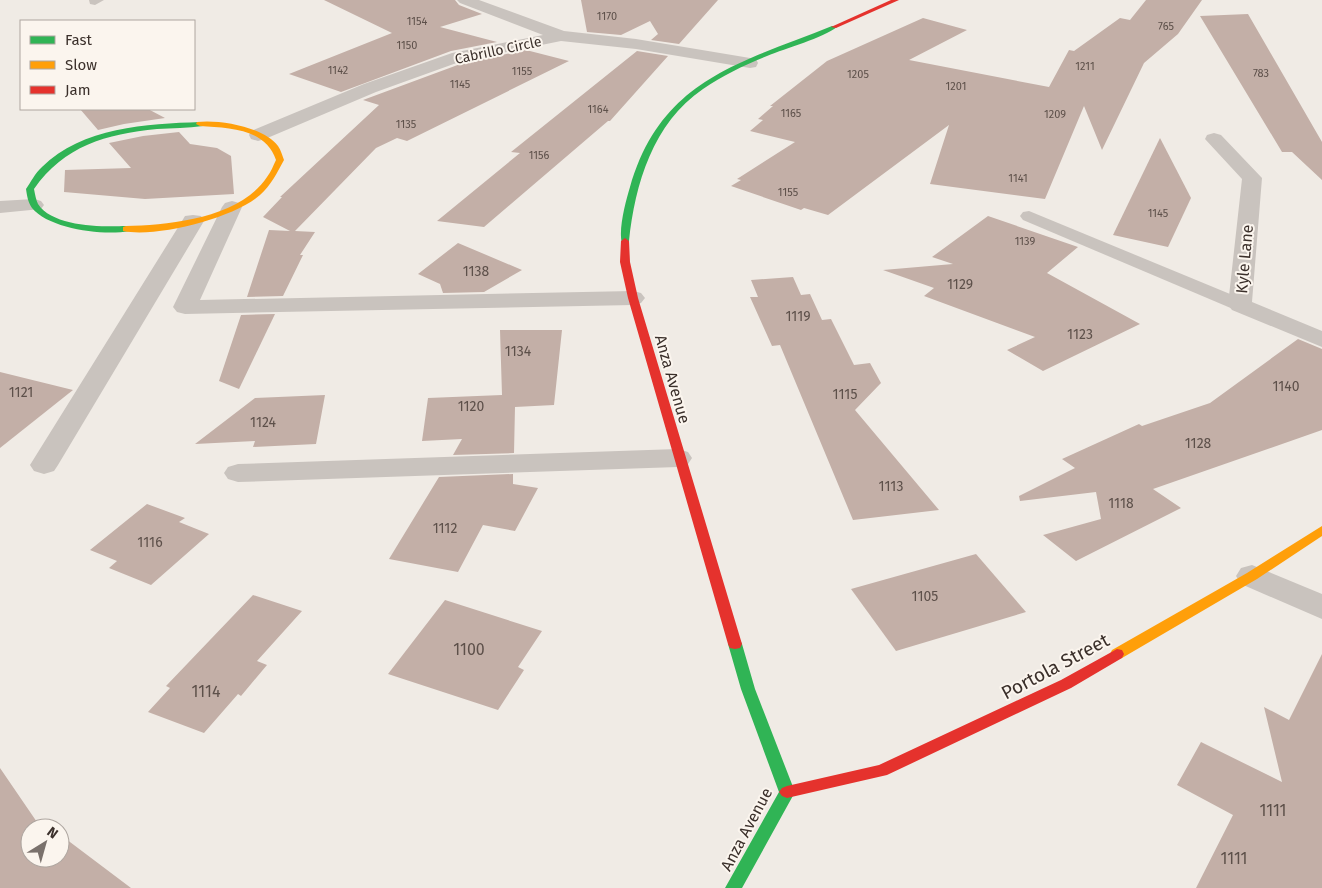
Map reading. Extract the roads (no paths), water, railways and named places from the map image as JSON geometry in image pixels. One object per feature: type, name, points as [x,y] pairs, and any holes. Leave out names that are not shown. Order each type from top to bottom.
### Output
[{"type":"street","points":[[465,0],[561,36]]},
{"type":"street","name":"Anza Avenue","points":[[733,888],[786,792],[748,690],[678,458],[633,298],[624,252],[628,209],[646,153],[666,120],[689,97],[706,84],[750,63],[896,0]]},
{"type":"street","name":"Cabrillo Circle","points":[[258,135],[370,88],[458,57],[561,36],[636,44],[750,63]]},
{"type":"street","points":[[200,124],[233,127],[258,135],[274,146],[280,160],[275,176],[259,192],[232,207],[193,221],[153,228],[104,229],[77,226],[50,218],[34,205],[30,189],[40,171],[61,155],[91,141],[126,131],[164,125],[200,124]]},
{"type":"street","name":"Kyle Lane","points":[[1214,140],[1252,178],[1240,305],[1322,340]]},
{"type":"street","points":[[0,207],[34,205]]},
{"type":"street","points":[[232,207],[185,307],[633,298]]},
{"type":"street","points":[[44,465],[193,221]]},
{"type":"street","points":[[238,473],[678,458]]},
{"type":"street","name":"Portola Street","points":[[786,792],[882,771],[1066,684],[1252,576],[1322,530]]},
{"type":"street","points":[[1252,576],[1322,607]]},
{"type":"lane","points":[[1029,216],[1240,305]]}]
